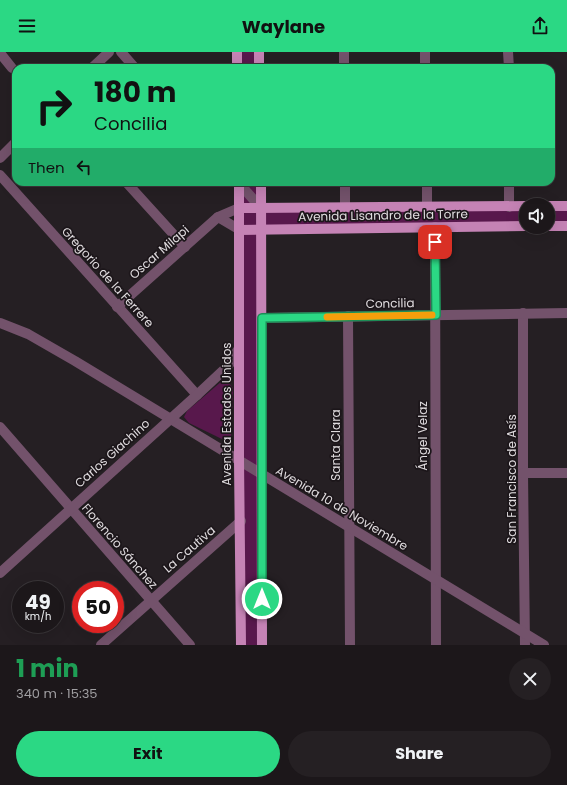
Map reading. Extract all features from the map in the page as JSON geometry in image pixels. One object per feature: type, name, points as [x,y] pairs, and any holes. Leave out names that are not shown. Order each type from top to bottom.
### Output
[{"type":"main road","points":[[237,52],[237,64]]},
{"type":"main road","points":[[259,52],[259,64]]},
{"type":"main road","name":"Avenida Estados Unidos","points":[[239,186],[240,230],[238,350],[241,645]]},
{"type":"main road","points":[[261,186],[262,645]]},
{"type":"main road","name":"Avenida Lisandro de la Torre","points":[[239,208],[519,206]]},
{"type":"main road","points":[[555,206],[567,206]]},
{"type":"main road","name":"Avenida Lisandro de la Torre","points":[[240,230],[519,226]]},
{"type":"main road","points":[[555,226],[567,226]]},
{"type":"street","points":[[96,64],[109,52]]},
{"type":"street","points":[[121,52],[132,64]]},
{"type":"street","points":[[344,52],[344,64]]},
{"type":"street","points":[[425,52],[425,64]]},
{"type":"street","points":[[508,52],[508,64]]},
{"type":"street","points":[[0,53],[12,68]]},
{"type":"street","points":[[0,158],[12,146]]},
{"type":"street","name":"Gregorio de la Ferrere","points":[[0,175],[197,395]]},
{"type":"street","points":[[130,186],[185,246]]},
{"type":"street","points":[[242,186],[261,208]]},
{"type":"street","points":[[345,186],[345,208]]},
{"type":"street","points":[[427,186],[427,207]]},
{"type":"street","points":[[509,186],[509,207]]},
{"type":"street","name":"Oscar Milapi","points":[[117,307],[218,217],[239,208]]},
{"type":"street","points":[[218,217],[240,230]]},
{"type":"street","name":"Ángel Velaz","points":[[435,227],[436,645]]},
{"type":"street","name":"San Francisco de Asís","points":[[523,313],[523,473],[526,645]]},
{"type":"street","name":"Concilia","points":[[262,318],[567,313]]},
{"type":"street","name":"Santa Clara","points":[[348,316],[348,527],[350,645]]},
{"type":"street","name":"Avenida 10 de Noviembre","points":[[0,323],[35,338],[544,645]]},
{"type":"street","name":"Carlos Giachino","points":[[0,573],[228,366],[238,350]]},
{"type":"street","name":"Florencio Sánchez","points":[[0,427],[190,645]]},
{"type":"street","points":[[523,473],[567,473]]},
{"type":"street","name":"La Cautiva","points":[[101,645],[240,521]]},
{"type":"shaded area","points":[[237,52],[259,52],[259,64],[237,64]]},
{"type":"shaded area","points":[[239,186],[261,186],[261,208],[519,206],[519,226],[262,230],[262,645],[241,645]]},
{"type":"shaded area","points":[[555,206],[567,206],[567,226],[555,226]]},
{"type":"shaded area","points":[[222,381],[228,382],[233,388],[231,438],[226,441],[189,423],[184,417],[187,411]]},
{"type":"slow traffic","points":[[327,317],[432,315]]},
{"type":"route","points":[[262,599],[262,318],[436,315],[435,242]]}]
